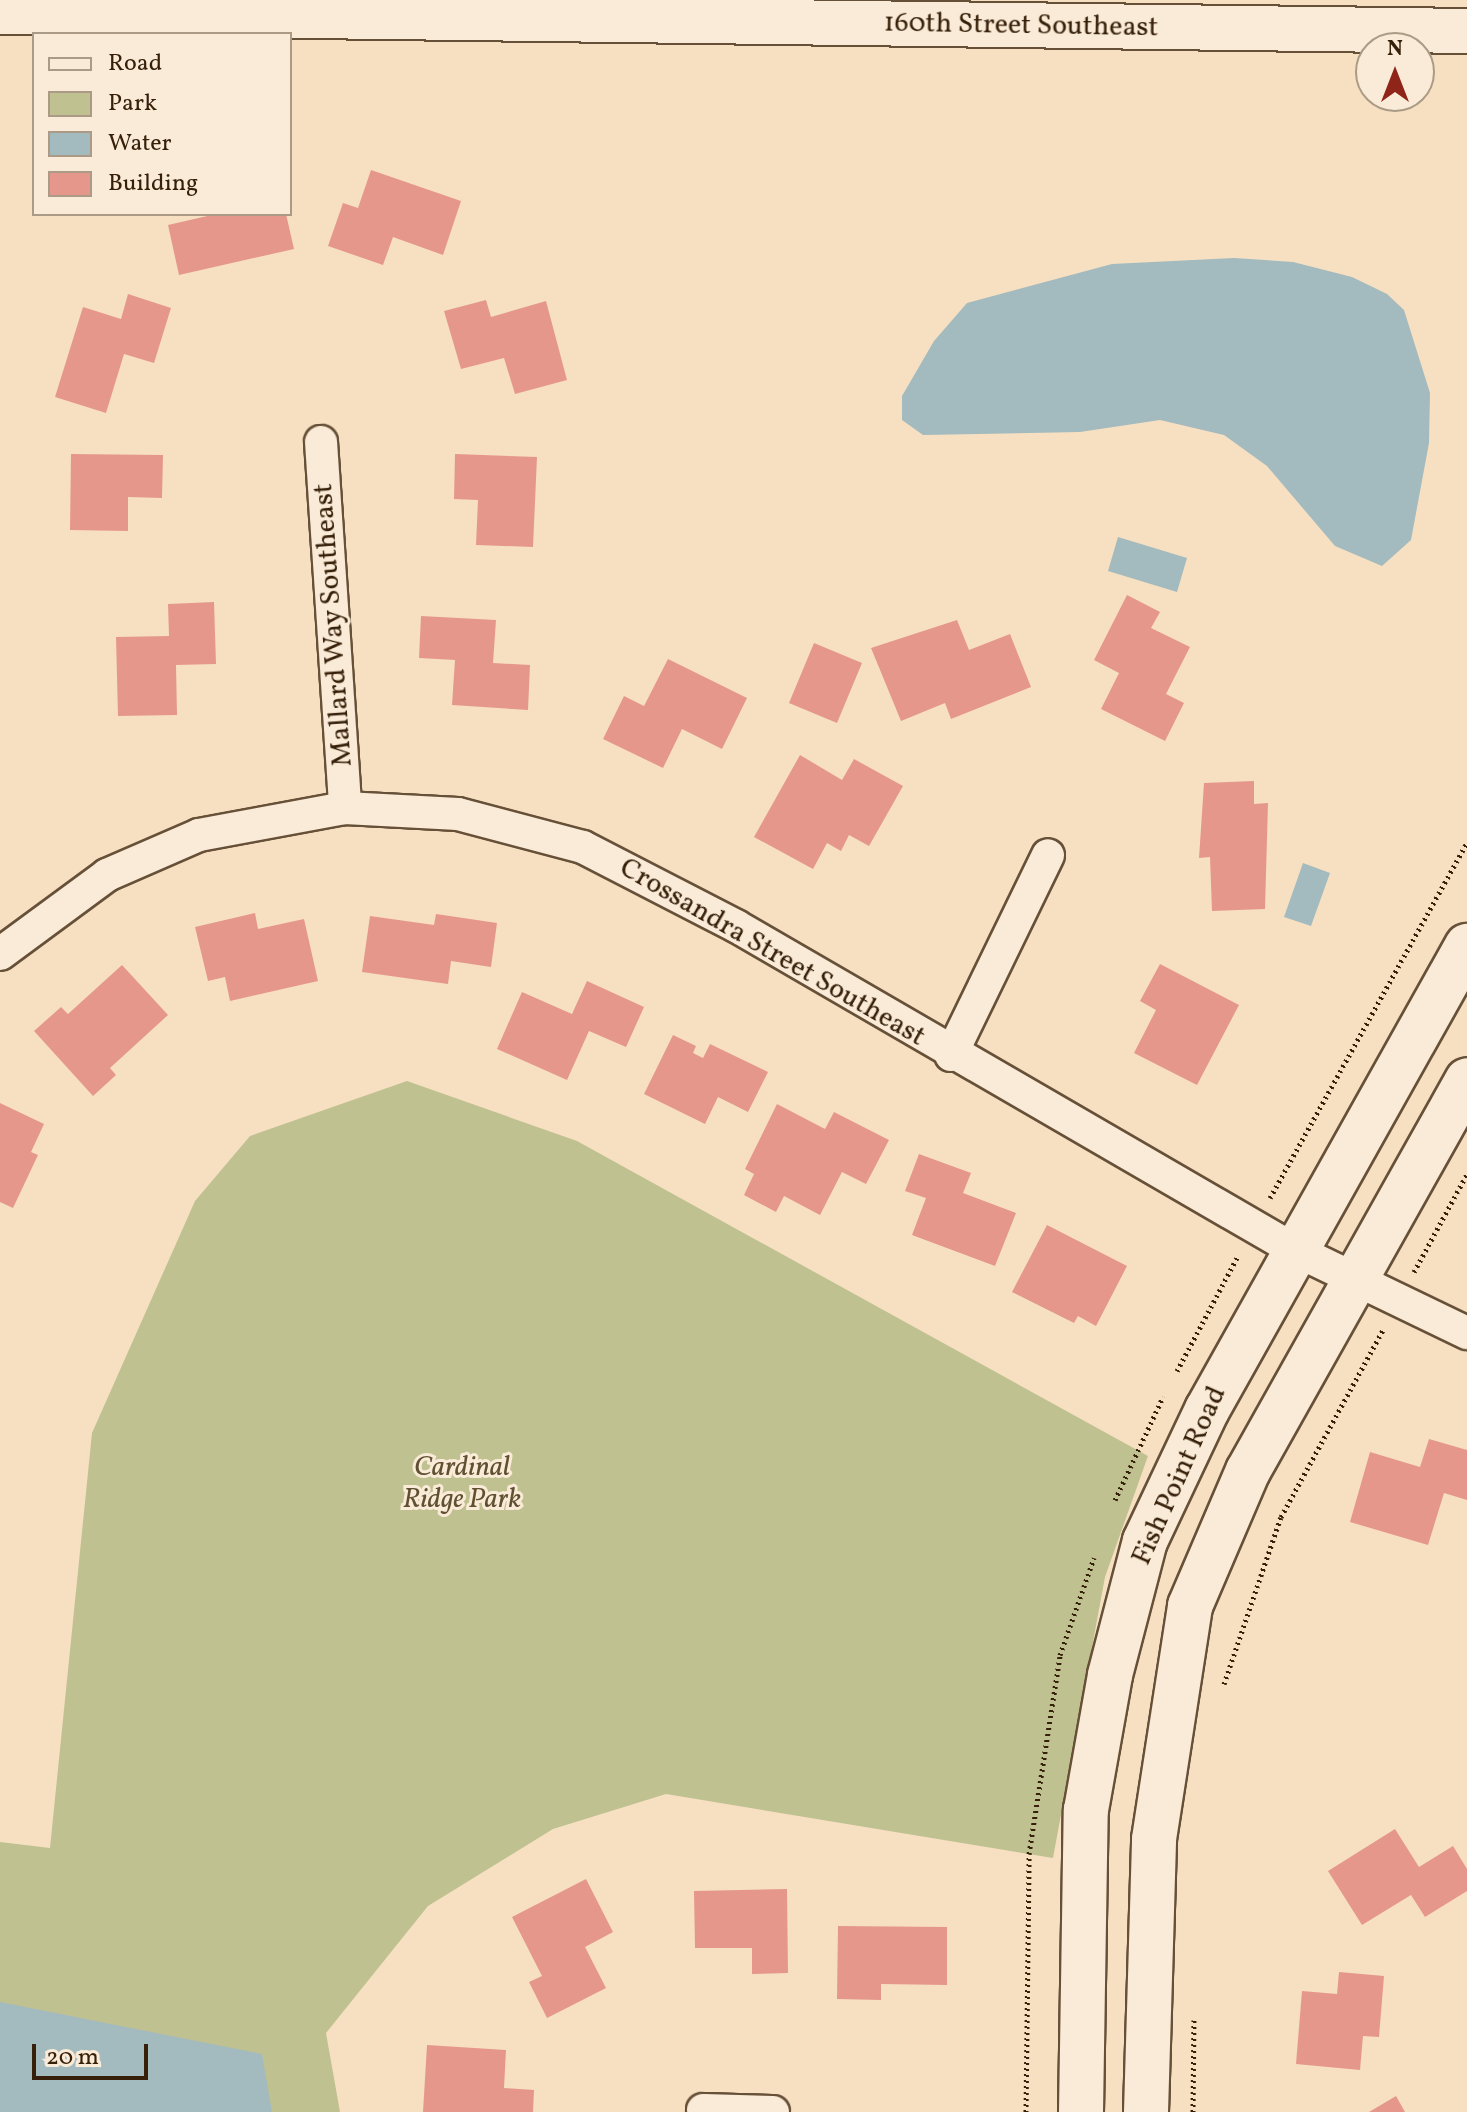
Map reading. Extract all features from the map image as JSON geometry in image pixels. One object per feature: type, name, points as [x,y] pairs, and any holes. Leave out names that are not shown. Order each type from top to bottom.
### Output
[{"type":"street","name":"160th Street Southeast","points":[[0,12],[1467,31]]},
{"type":"street","name":"Mallard Way Southeast","points":[[321,442],[345,808]]},
{"type":"street","name":"Crossandra Street Southeast","points":[[0,954],[107,875],[199,835],[345,808],[458,814],[583,847],[736,926],[951,1055],[1295,1250],[1467,1333]]},
{"type":"street","points":[[951,1055],[1048,855]]},
{"type":"street","name":"Fish Point Road","points":[[1081,2112],[1086,1810],[1110,1675],[1145,1541],[1295,1250],[1467,946]]},
{"type":"street","points":[[1146,2112],[1154,1839],[1190,1606],[1248,1471],[1467,1080]]},
{"type":"street","points":[[703,2110],[773,2112]]},
{"type":"path","points":[[1221,1699],[1281,1517],[1467,1174]]},
{"type":"path","points":[[1193,2112],[1194,2004]]},
{"type":"green space","name":"Cardinal Ridge Park","points":[[407,1081],[577,1141],[1148,1456],[1105,1577],[1053,1858],[666,1794],[553,1829],[428,1906],[326,2033],[340,2112],[0,2112],[0,1842],[50,1848],[92,1433],[195,1201],[250,1136]]},
{"type":"water","points":[[1234,258],[1293,262],[1352,277],[1387,294],[1404,310],[1430,393],[1429,443],[1411,540],[1382,566],[1335,546],[1267,466],[1224,435],[1160,420],[1080,432],[923,435],[902,420],[902,396],[934,341],[967,303],[1112,264]]},
{"type":"water","points":[[1118,537],[1187,558],[1177,592],[1108,571]]},
{"type":"water","points":[[1303,863],[1330,873],[1311,926],[1284,917]]},
{"type":"water","points":[[0,2002],[262,2054],[272,2112],[0,2112]]},
{"type":"building","points":[[371,170],[461,201],[443,255],[393,237],[383,265],[328,246],[343,203],[358,208]]},
{"type":"building","points":[[207,216],[286,216],[294,249],[179,275],[168,225]]},
{"type":"building","points":[[128,294],[171,308],[154,363],[124,354],[106,413],[55,397],[83,307],[121,319]]},
{"type":"building","points":[[486,300],[491,317],[546,301],[567,380],[515,394],[504,358],[461,369],[444,311]]},
{"type":"building","points":[[71,454],[163,455],[162,498],[128,497],[128,531],[70,530]]},
{"type":"building","points":[[455,454],[537,457],[533,547],[476,545],[478,500],[454,499]]},
{"type":"building","points":[[1127,595],[1160,612],[1151,628],[1190,647],[1166,694],[1184,703],[1165,741],[1101,709],[1119,673],[1094,660]]},
{"type":"building","points":[[214,602],[216,664],[176,665],[177,715],[118,716],[116,637],[169,636],[168,604]]},
{"type":"building","points":[[421,616],[496,620],[493,663],[530,665],[528,710],[452,705],[455,660],[419,658]]},
{"type":"building","points":[[957,620],[969,650],[1010,634],[1031,687],[951,719],[945,703],[901,721],[871,648]]},
{"type":"building","points":[[814,643],[862,663],[837,723],[789,703]]},
{"type":"building","points":[[668,659],[747,698],[722,749],[682,729],[663,768],[603,739],[624,696],[644,706]]},
{"type":"building","points":[[800,755],[842,780],[854,759],[903,786],[869,846],[849,835],[841,851],[827,843],[813,869],[754,837]]},
{"type":"building","points":[[1254,781],[1254,804],[1268,803],[1265,909],[1212,911],[1210,857],[1199,858],[1204,783]]},
{"type":"building","points":[[255,913],[258,929],[304,919],[318,981],[230,1001],[225,977],[208,981],[195,927]]},
{"type":"building","points":[[436,914],[497,923],[491,967],[451,961],[448,984],[362,972],[370,916],[434,925]]},
{"type":"building","points":[[1160,964],[1239,1005],[1197,1085],[1134,1053],[1156,1010],[1140,1001]]},
{"type":"building","points":[[122,965],[168,1015],[110,1068],[116,1075],[93,1096],[34,1031],[61,1007],[68,1014]]},
{"type":"building","points":[[587,981],[644,1007],[626,1047],[589,1031],[567,1080],[497,1049],[522,992],[572,1014]]},
{"type":"building","points":[[673,1035],[696,1046],[693,1053],[703,1058],[710,1044],[768,1072],[748,1112],[718,1097],[705,1124],[644,1094]]},
{"type":"building","points":[[0,1103],[44,1124],[31,1152],[38,1155],[13,1208],[0,1202]]},
{"type":"building","points":[[777,1104],[825,1129],[834,1112],[889,1140],[866,1184],[842,1172],[820,1215],[784,1196],[776,1212],[744,1195],[754,1174],[745,1169]]},
{"type":"building","points":[[919,1154],[971,1173],[963,1193],[1016,1213],[995,1266],[912,1235],[926,1198],[905,1191]]},
{"type":"building","points":[[1047,1225],[1127,1266],[1096,1326],[1078,1316],[1074,1323],[1012,1292]]},
{"type":"building","points":[[1429,1439],[1467,1450],[1467,1500],[1444,1493],[1428,1545],[1350,1522],[1370,1452],[1420,1467]]},
{"type":"building","points":[[1395,1829],[1419,1867],[1453,1846],[1467,1869],[1467,1891],[1425,1917],[1411,1895],[1362,1925],[1328,1871]]},
{"type":"building","points":[[586,1879],[613,1932],[585,1947],[606,1988],[547,2018],[529,1982],[542,1976],[512,1917]]},
{"type":"building","points":[[787,1889],[788,1973],[752,1974],[752,1948],[695,1948],[694,1891]]},
{"type":"building","points":[[838,1926],[947,1927],[947,1985],[881,1984],[881,2000],[837,1999]]},
{"type":"building","points":[[1339,1972],[1384,1976],[1379,2037],[1363,2036],[1360,2070],[1296,2064],[1302,1991],[1337,1994]]},
{"type":"building","points":[[427,2045],[506,2050],[504,2088],[534,2090],[533,2112],[423,2112]]},
{"type":"building","points":[[1396,2096],[1405,2112],[1369,2112]]}]
